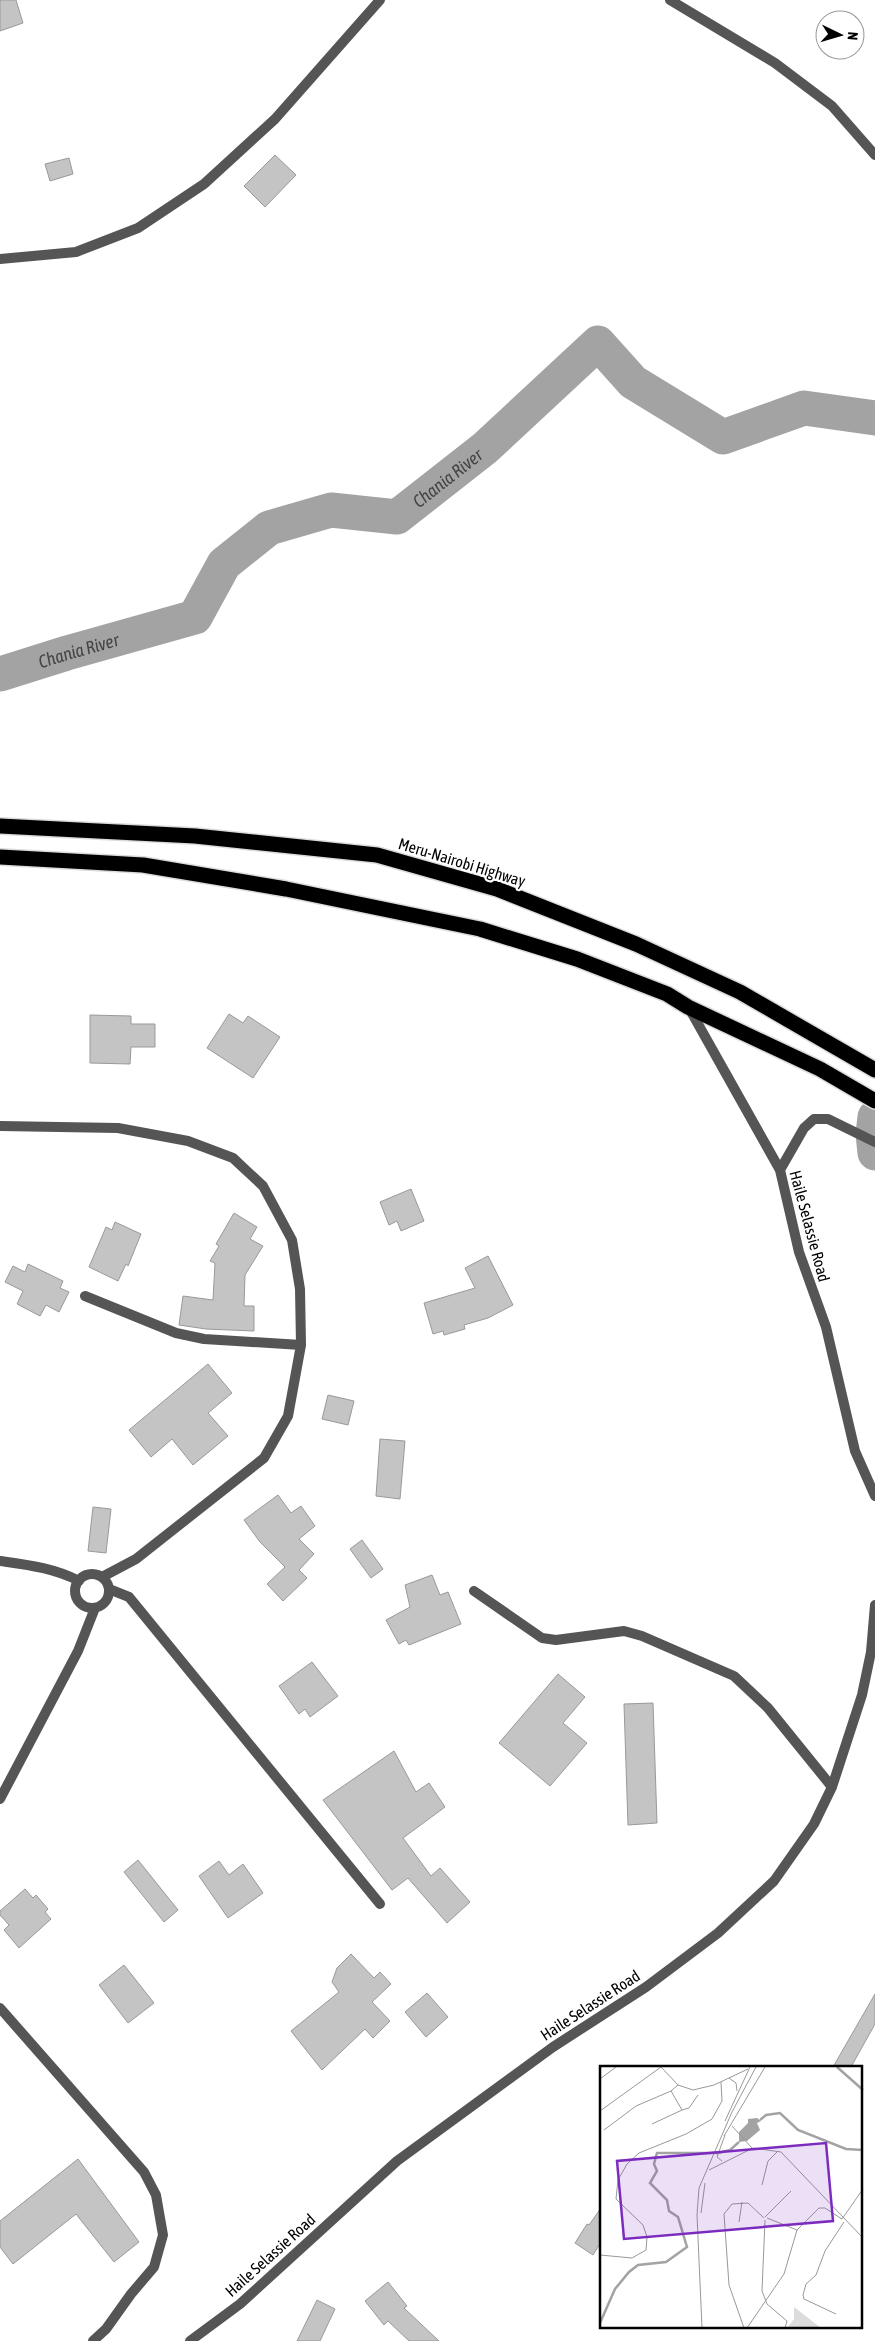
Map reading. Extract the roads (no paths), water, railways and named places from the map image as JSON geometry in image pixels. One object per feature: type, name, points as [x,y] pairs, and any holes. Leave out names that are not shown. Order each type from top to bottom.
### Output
[{"type":"highway","name":"Meru-Nairobi Highway","points":[[0,826],[194,836],[377,854],[498,889],[636,944],[740,992],[875,1070]]},
{"type":"highway","points":[[0,857],[143,865],[286,889],[480,929],[577,959],[667,994],[688,1007],[820,1069],[875,1101]]},
{"type":"street","points":[[0,259],[76,252],[138,228],[204,184],[275,119],[380,0]]},
{"type":"street","points":[[670,0],[775,62],[832,106],[875,155]]},
{"type":"street","name":"Haile Selassie Road","points":[[688,1007],[780,1170],[799,1252],[826,1327],[855,1451],[875,1496]]},
{"type":"street","points":[[780,1170],[808,1122],[822,1119],[836,1122],[875,1142]]},
{"type":"street","points":[[0,1126],[118,1128],[188,1141],[233,1158],[263,1186],[292,1240],[300,1289],[301,1345],[288,1416],[264,1458],[136,1559],[102,1578]]},
{"type":"street","points":[[85,1296],[176,1333],[204,1339],[301,1345]]},
{"type":"street","points":[[0,1561],[47,1568],[64,1573],[79,1581]]},
{"type":"street","points":[[109,1588],[106,1601],[95,1608],[88,1608],[78,1600],[76,1594],[79,1581],[90,1574],[102,1578],[109,1588],[129,1597],[380,1904]]},
{"type":"street","points":[[474,1591],[542,1638],[556,1640],[624,1631],[642,1636],[734,1676],[768,1708],[832,1788]]},
{"type":"street","name":"Haile Selassie Road","points":[[190,2341],[240,2304],[397,2161],[553,2047],[646,1987],[718,1933],[774,1881],[814,1824],[832,1788],[862,1695],[872,1652],[875,1605]]},
{"type":"street","points":[[0,1799],[78,1651],[95,1608]]},
{"type":"street","points":[[0,2008],[144,2172],[156,2195],[163,2235],[154,2267],[131,2294],[106,2330],[94,2341]]},
{"type":"waterway","name":"Chania River","points":[[0,674],[195,617],[224,564],[269,528],[331,510],[397,517],[485,448],[598,343],[633,382],[723,437],[804,408],[875,418]]},
{"type":"waterway","name":"Chania River","points":[[875,1117],[873,1134],[875,1153]]}]
